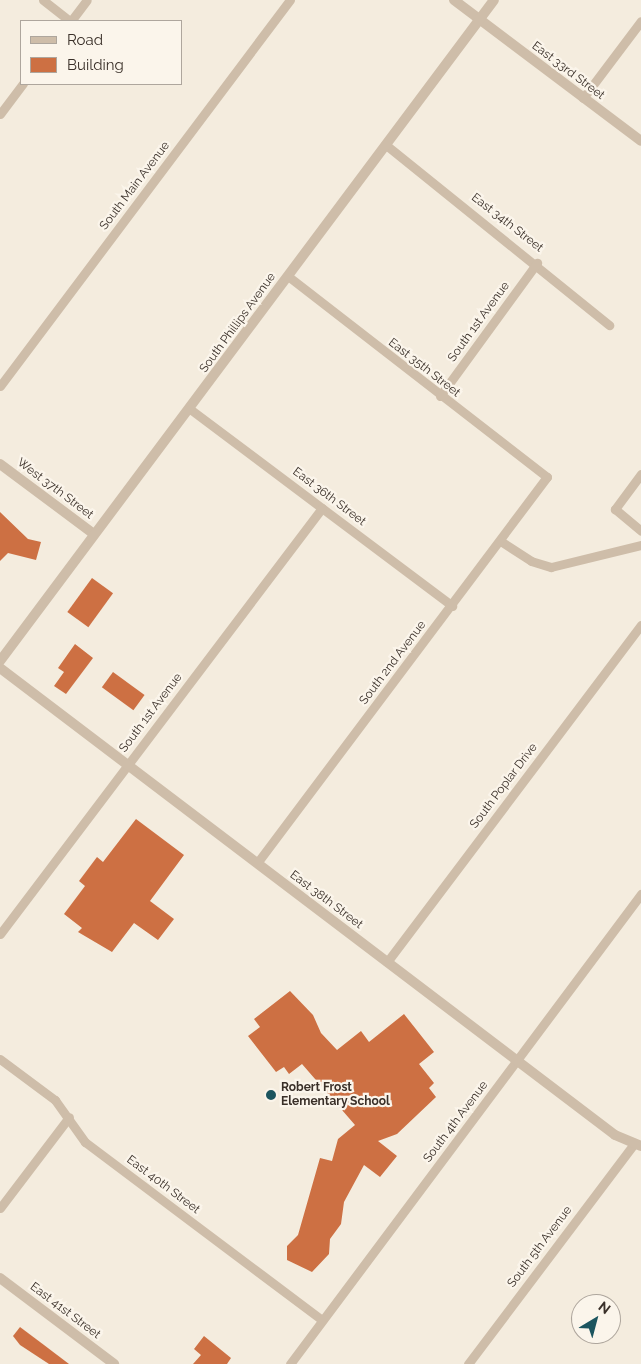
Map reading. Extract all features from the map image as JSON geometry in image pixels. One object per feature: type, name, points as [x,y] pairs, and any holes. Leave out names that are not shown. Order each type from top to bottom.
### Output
[{"type":"street","points":[[43,0],[70,20]]},
{"type":"street","points":[[72,20],[87,0]]},
{"type":"street","name":"South Main Avenue","points":[[0,386],[290,0]]},
{"type":"street","name":"East 33rd Street","points":[[454,0],[641,142]]},
{"type":"street","name":"South Phillips Avenue","points":[[0,661],[494,0]]},
{"type":"street","points":[[583,98],[641,21]]},
{"type":"street","points":[[0,114],[22,85]]},
{"type":"street","name":"East 34th Street","points":[[386,144],[537,263],[609,325]]},
{"type":"street","name":"South 1st Avenue","points":[[440,396],[537,263]]},
{"type":"street","name":"East 35th Street","points":[[288,276],[440,396],[547,477]]},
{"type":"street","name":"East 36th Street","points":[[190,409],[452,606]]},
{"type":"street","name":"West 37th Street","points":[[0,464],[94,534]]},
{"type":"street","points":[[641,474],[615,509],[641,531]]},
{"type":"street","name":"South 2nd Avenue","points":[[257,863],[502,542],[547,477]]},
{"type":"street","name":"South 1st Avenue","points":[[0,934],[322,508]]},
{"type":"street","points":[[502,542],[531,561],[551,567],[641,545]]},
{"type":"street","name":"South Poplar Drive","points":[[386,962],[641,624]]},
{"type":"street","name":"East 38th Street","points":[[0,668],[518,1062],[637,1146]]},
{"type":"street","name":"South 4th Avenue","points":[[290,1364],[518,1062],[641,894]]},
{"type":"street","name":"East 40th Street","points":[[0,1059],[55,1100],[69,1117],[85,1142],[322,1320]]},
{"type":"street","points":[[0,1208],[69,1117]]},
{"type":"street","name":"South 5th Avenue","points":[[468,1364],[637,1146]]},
{"type":"street","name":"East 41st Street","points":[[0,1278],[114,1364]]},
{"type":"building","points":[[0,512],[28,539],[41,542],[36,560],[8,553],[0,561]]},
{"type":"building","points":[[92,578],[113,593],[88,627],[67,612]]},
{"type":"building","points":[[75,644],[93,658],[66,694],[54,686],[64,672],[58,668]]},
{"type":"building","points":[[113,672],[145,695],[133,710],[102,687]]},
{"type":"building","points":[[136,819],[184,855],[150,901],[174,919],[158,940],[134,923],[112,952],[78,932],[82,928],[64,914],[85,886],[79,881],[97,857],[103,862]]},
{"type":"building","points":[[290,991],[313,1015],[321,1033],[337,1050],[361,1031],[369,1042],[404,1014],[434,1052],[419,1064],[434,1083],[429,1088],[436,1097],[397,1134],[378,1141],[397,1156],[380,1177],[364,1165],[344,1202],[341,1224],[330,1239],[329,1254],[312,1272],[287,1260],[287,1246],[298,1235],[320,1158],[332,1161],[338,1139],[355,1125],[302,1064],[289,1074],[284,1067],[276,1072],[248,1036],[260,1027],[254,1019]]},
{"type":"building","points":[[20,1327],[69,1364],[49,1364],[20,1345],[13,1336]]},
{"type":"building","points":[[204,1336],[231,1358],[227,1364],[193,1364],[201,1355],[194,1349]]},
{"type":"place","name":"Robert Frost Elementary School","points":[[271,1095]]}]
